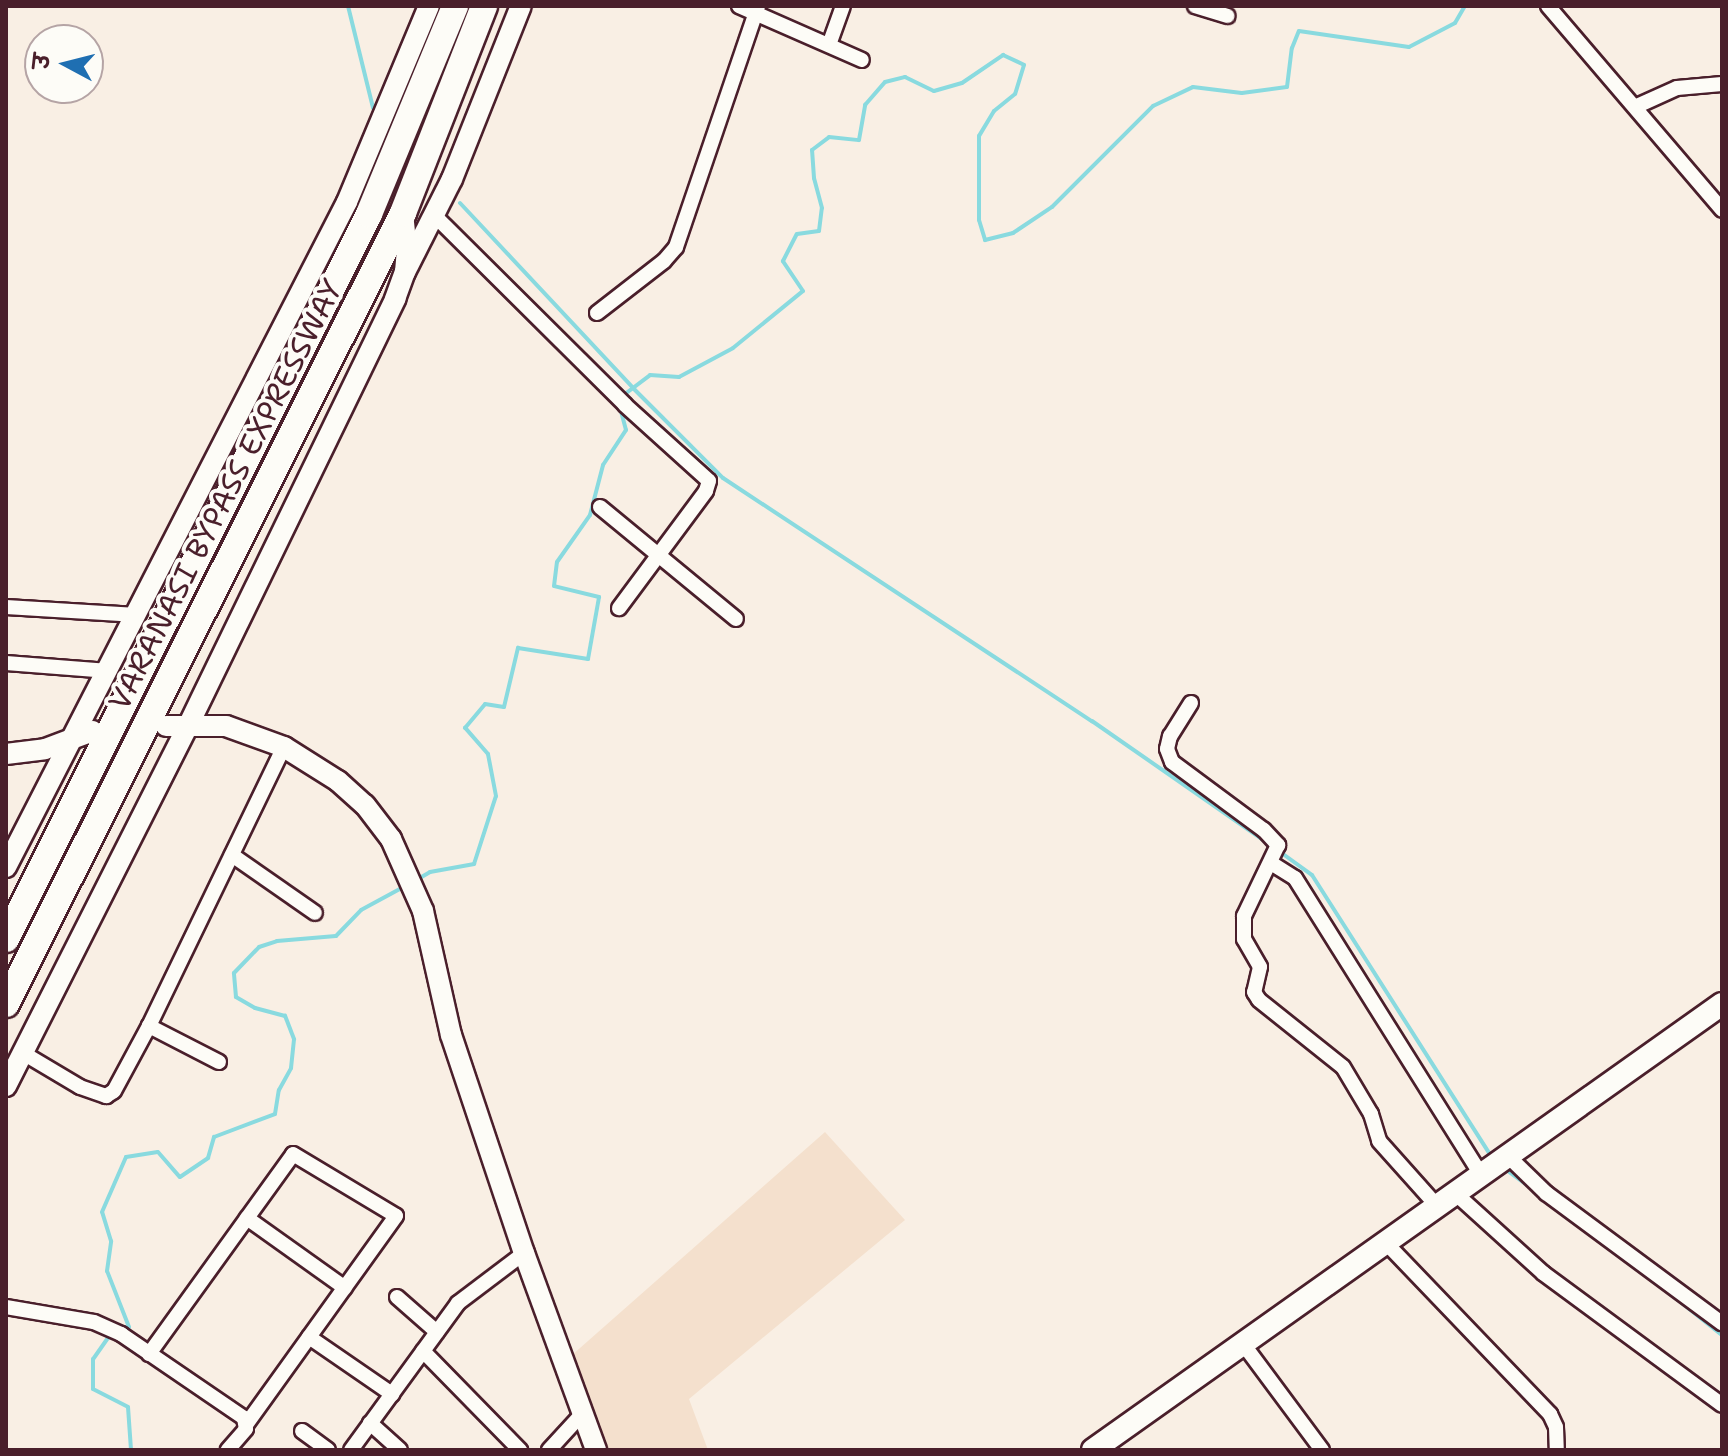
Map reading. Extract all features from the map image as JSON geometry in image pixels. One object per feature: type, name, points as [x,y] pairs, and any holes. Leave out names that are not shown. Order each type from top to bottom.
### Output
[{"type":"highway","name":"VARANASI BYPASS EXPRESSWAY","points":[[6,939],[369,214],[455,6]]},
{"type":"highway","name":"VARANASI BYPASS EXPRESSWAY","points":[[6,1004],[403,213],[484,6]]},
{"type":"main road","points":[[1093,1450],[1722,1004]]},
{"type":"street","points":[[6,867],[68,740],[109,671],[347,202],[429,6]]},
{"type":"street","points":[[6,1086],[188,726],[395,299],[405,272],[435,216],[521,6]]},
{"type":"street","points":[[739,6],[757,9],[862,60]]},
{"type":"street","points":[[829,45],[843,6]]},
{"type":"street","points":[[1195,6],[1228,16]]},
{"type":"street","points":[[1548,6],[1637,106],[1722,210]]},
{"type":"street","points":[[597,313],[664,261],[676,247],[757,9]]},
{"type":"street","points":[[1637,106],[1677,88],[1722,84]]},
{"type":"street","points":[[403,213],[407,251],[405,272]]},
{"type":"street","points":[[435,216],[625,405],[709,481],[706,491],[619,608]]},
{"type":"street","points":[[600,507],[736,619]]},
{"type":"street","points":[[6,607],[137,615]]},
{"type":"street","points":[[6,663],[109,671]]},
{"type":"street","points":[[1191,703],[1170,736],[1167,749],[1172,762],[1264,830],[1278,845],[1254,893],[1242,930],[1260,967],[1254,992],[1259,1000],[1343,1067],[1371,1114],[1379,1141],[1447,1200],[1722,1405]]},
{"type":"street","points":[[166,726],[226,726],[284,747],[338,781],[365,805],[391,839],[423,911],[451,1035],[524,1253],[596,1450]]},
{"type":"street","points":[[6,754],[45,749],[93,731]]},
{"type":"street","points":[[23,1053],[80,1087],[106,1096],[114,1091],[149,1026],[284,747]]},
{"type":"street","points":[[232,855],[315,913]]},
{"type":"street","points":[[1271,863],[1295,878],[1482,1176]]},
{"type":"street","points":[[149,1026],[219,1062]]},
{"type":"street","points":[[149,1354],[293,1154],[396,1216],[228,1450]]},
{"type":"street","points":[[1509,1157],[1546,1193],[1722,1323]]},
{"type":"street","points":[[247,1218],[345,1288]]},
{"type":"street","points":[[1386,1243],[1550,1414],[1556,1427],[1557,1450]]},
{"type":"street","points":[[351,1450],[467,1293],[524,1253]]},
{"type":"street","points":[[397,1297],[437,1332]]},
{"type":"street","points":[[6,1307],[115,1330],[247,1423]]},
{"type":"street","points":[[309,1337],[392,1394]]},
{"type":"street","points":[[1244,1345],[1322,1450]]},
{"type":"street","points":[[423,1351],[520,1450]]},
{"type":"street","points":[[549,1450],[582,1414]]},
{"type":"street","points":[[370,1423],[400,1450]]},
{"type":"street","points":[[302,1431],[328,1450]]},
{"type":"shaded area","points":[[825,1132],[905,1220],[689,1399],[708,1450],[598,1450],[563,1363]]},
{"type":"waterway","points":[[348,6],[373,108]]},
{"type":"waterway","points":[[621,397],[650,375],[679,377],[733,348],[803,291],[783,261],[797,234],[819,231],[822,208],[814,178],[812,150],[829,137],[859,140],[865,105],[885,82],[905,77],[934,91],[962,83],[1003,55],[1024,65],[1015,94],[994,111],[979,136],[979,220],[985,240],[1013,233],[1052,207],[1153,106],[1193,87],[1242,93],[1287,87],[1292,48],[1299,31],[1409,47],[1455,23],[1465,6]]},
{"type":"waterway","points":[[460,203],[633,388],[723,478],[1092,721],[1269,844]]},
{"type":"waterway","points":[[418,879],[430,872],[474,864],[496,796],[488,754],[465,728],[485,704],[504,707],[518,648],[588,659],[599,597],[554,586],[557,562],[590,515],[603,465],[626,430],[620,408]]},
{"type":"waterway","points":[[1283,854],[1312,875],[1491,1156]]},
{"type":"waterway","points":[[121,1329],[129,1327],[107,1271],[111,1241],[102,1212],[126,1157],[158,1152],[180,1177],[208,1158],[214,1137],[275,1114],[279,1090],[291,1068],[294,1039],[285,1016],[255,1008],[236,997],[234,973],[259,947],[277,941],[336,936],[361,910],[407,885]]},
{"type":"waterway","points":[[1505,1169],[1535,1191]]},
{"type":"waterway","points":[[1654,1281],[1722,1335]]},
{"type":"waterway","points":[[110,1335],[93,1359],[93,1389],[128,1407],[131,1450]]}]
